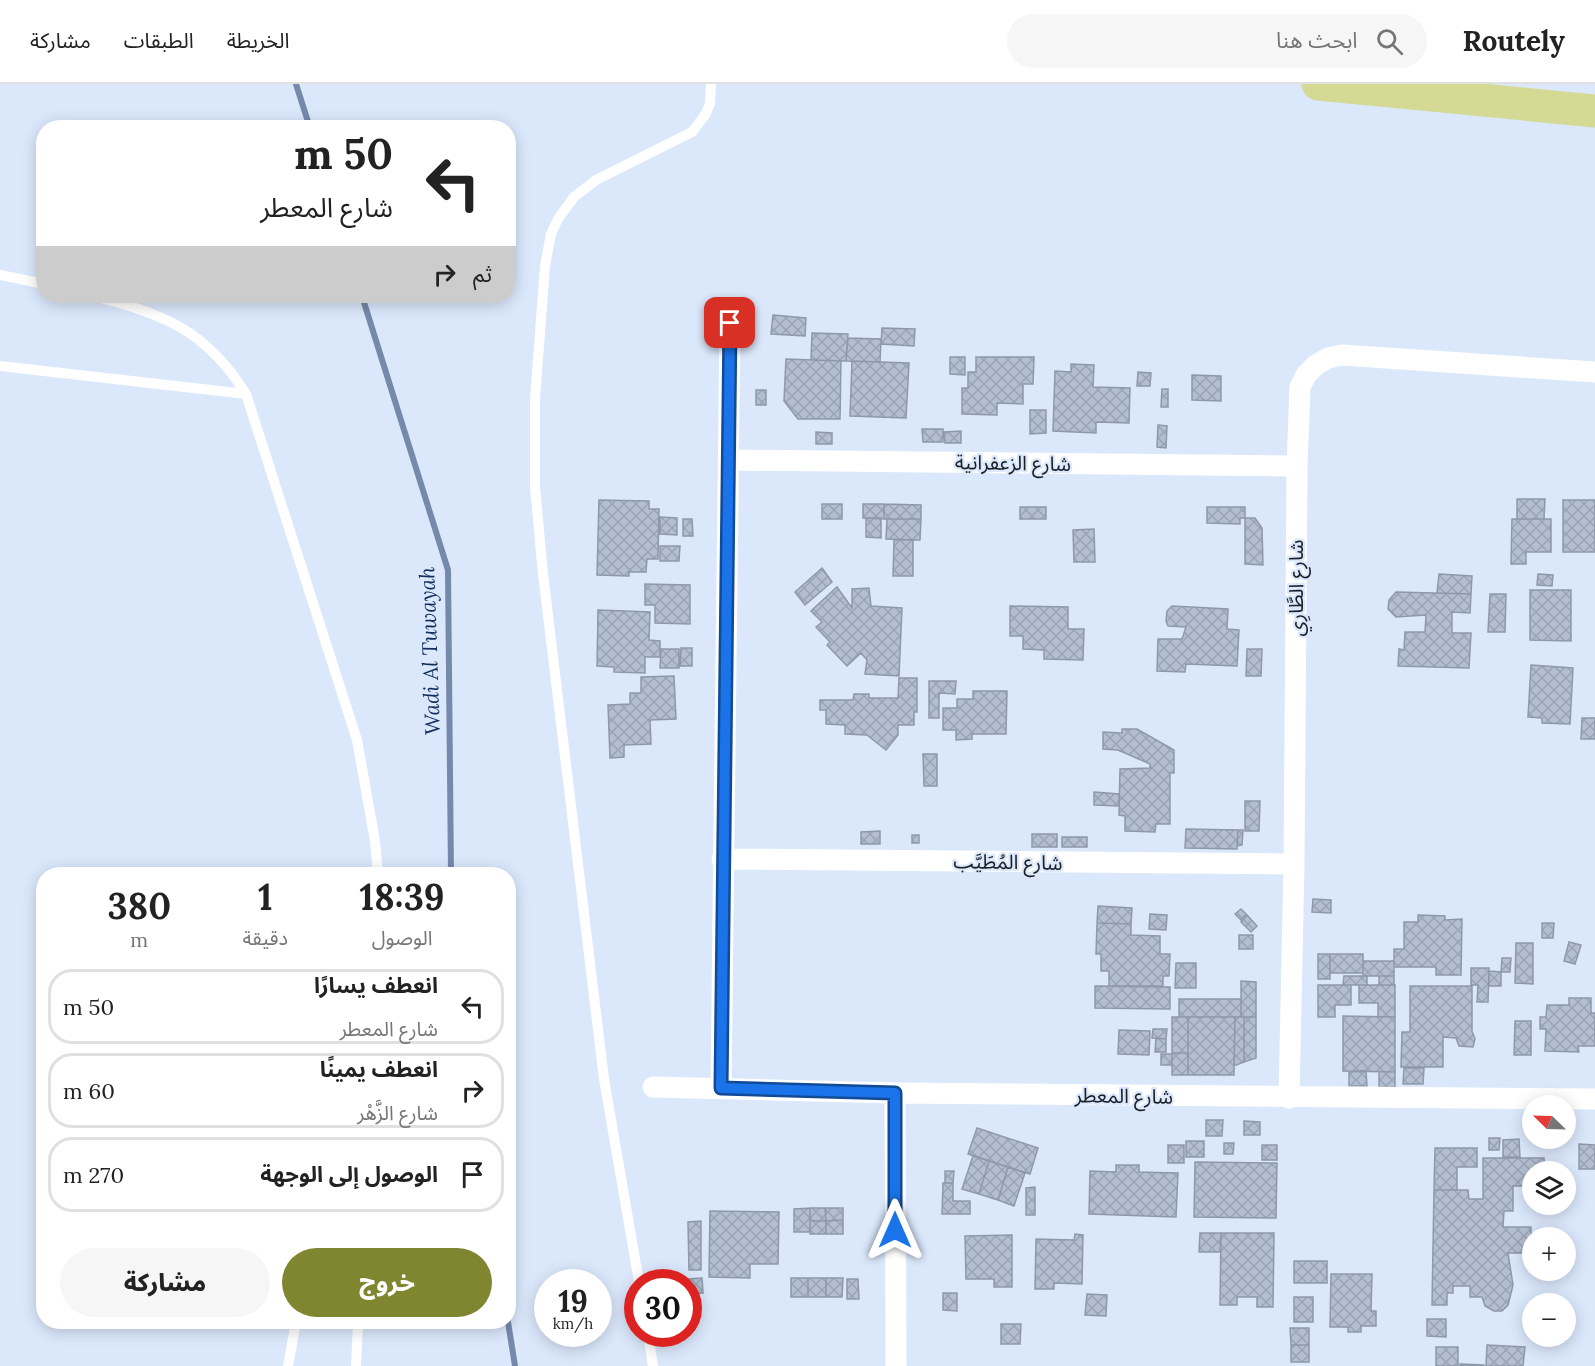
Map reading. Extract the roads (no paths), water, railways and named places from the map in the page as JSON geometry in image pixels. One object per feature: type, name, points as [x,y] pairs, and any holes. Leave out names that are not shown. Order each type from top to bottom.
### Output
[{"type":"main road","points":[[1318,84],[1595,111]]},
{"type":"street","points":[[721,1088],[730,323]]},
{"type":"street","name":"شارع الطَّارِي","points":[[1289,1098],[1300,387],[1306,375],[1316,365],[1328,358],[1342,355],[1595,372]]},
{"type":"street","name":"شارع الزعفرانية","points":[[728,460],[1297,466]]},
{"type":"street","name":"شارع المُطَيَّب","points":[[722,859],[1294,864]]},
{"type":"street","name":"شارع المعطر","points":[[653,1087],[895,1093],[1595,1099]]},
{"type":"street","points":[[895,1093],[896,1366]]},
{"type":"lane","points":[[637,1269],[604,1079],[543,574],[535,487],[535,399],[545,266],[551,234],[558,219],[574,197],[596,180],[692,132],[708,110],[711,84]]},
{"type":"lane","points":[[0,275],[36,282]]},
{"type":"lane","points":[[118,303],[157,314],[193,334],[223,361],[246,394],[357,740],[377,867]]},
{"type":"lane","points":[[0,366],[246,394]]},
{"type":"lane","points":[[288,1366],[295,1329]]},
{"type":"lane","points":[[356,1366],[358,1329]]},
{"type":"lane","points":[[650,1347],[653,1366]]},
{"type":"waterway","name":"Wadi Al Tuwayah","points":[[296,84],[307,120]]},
{"type":"waterway","name":"Wadi Al Tuwayah","points":[[364,303],[448,570],[451,867]]},
{"type":"waterway","name":"Wadi Al Tuwayah","points":[[509,1329],[515,1366]]}]
